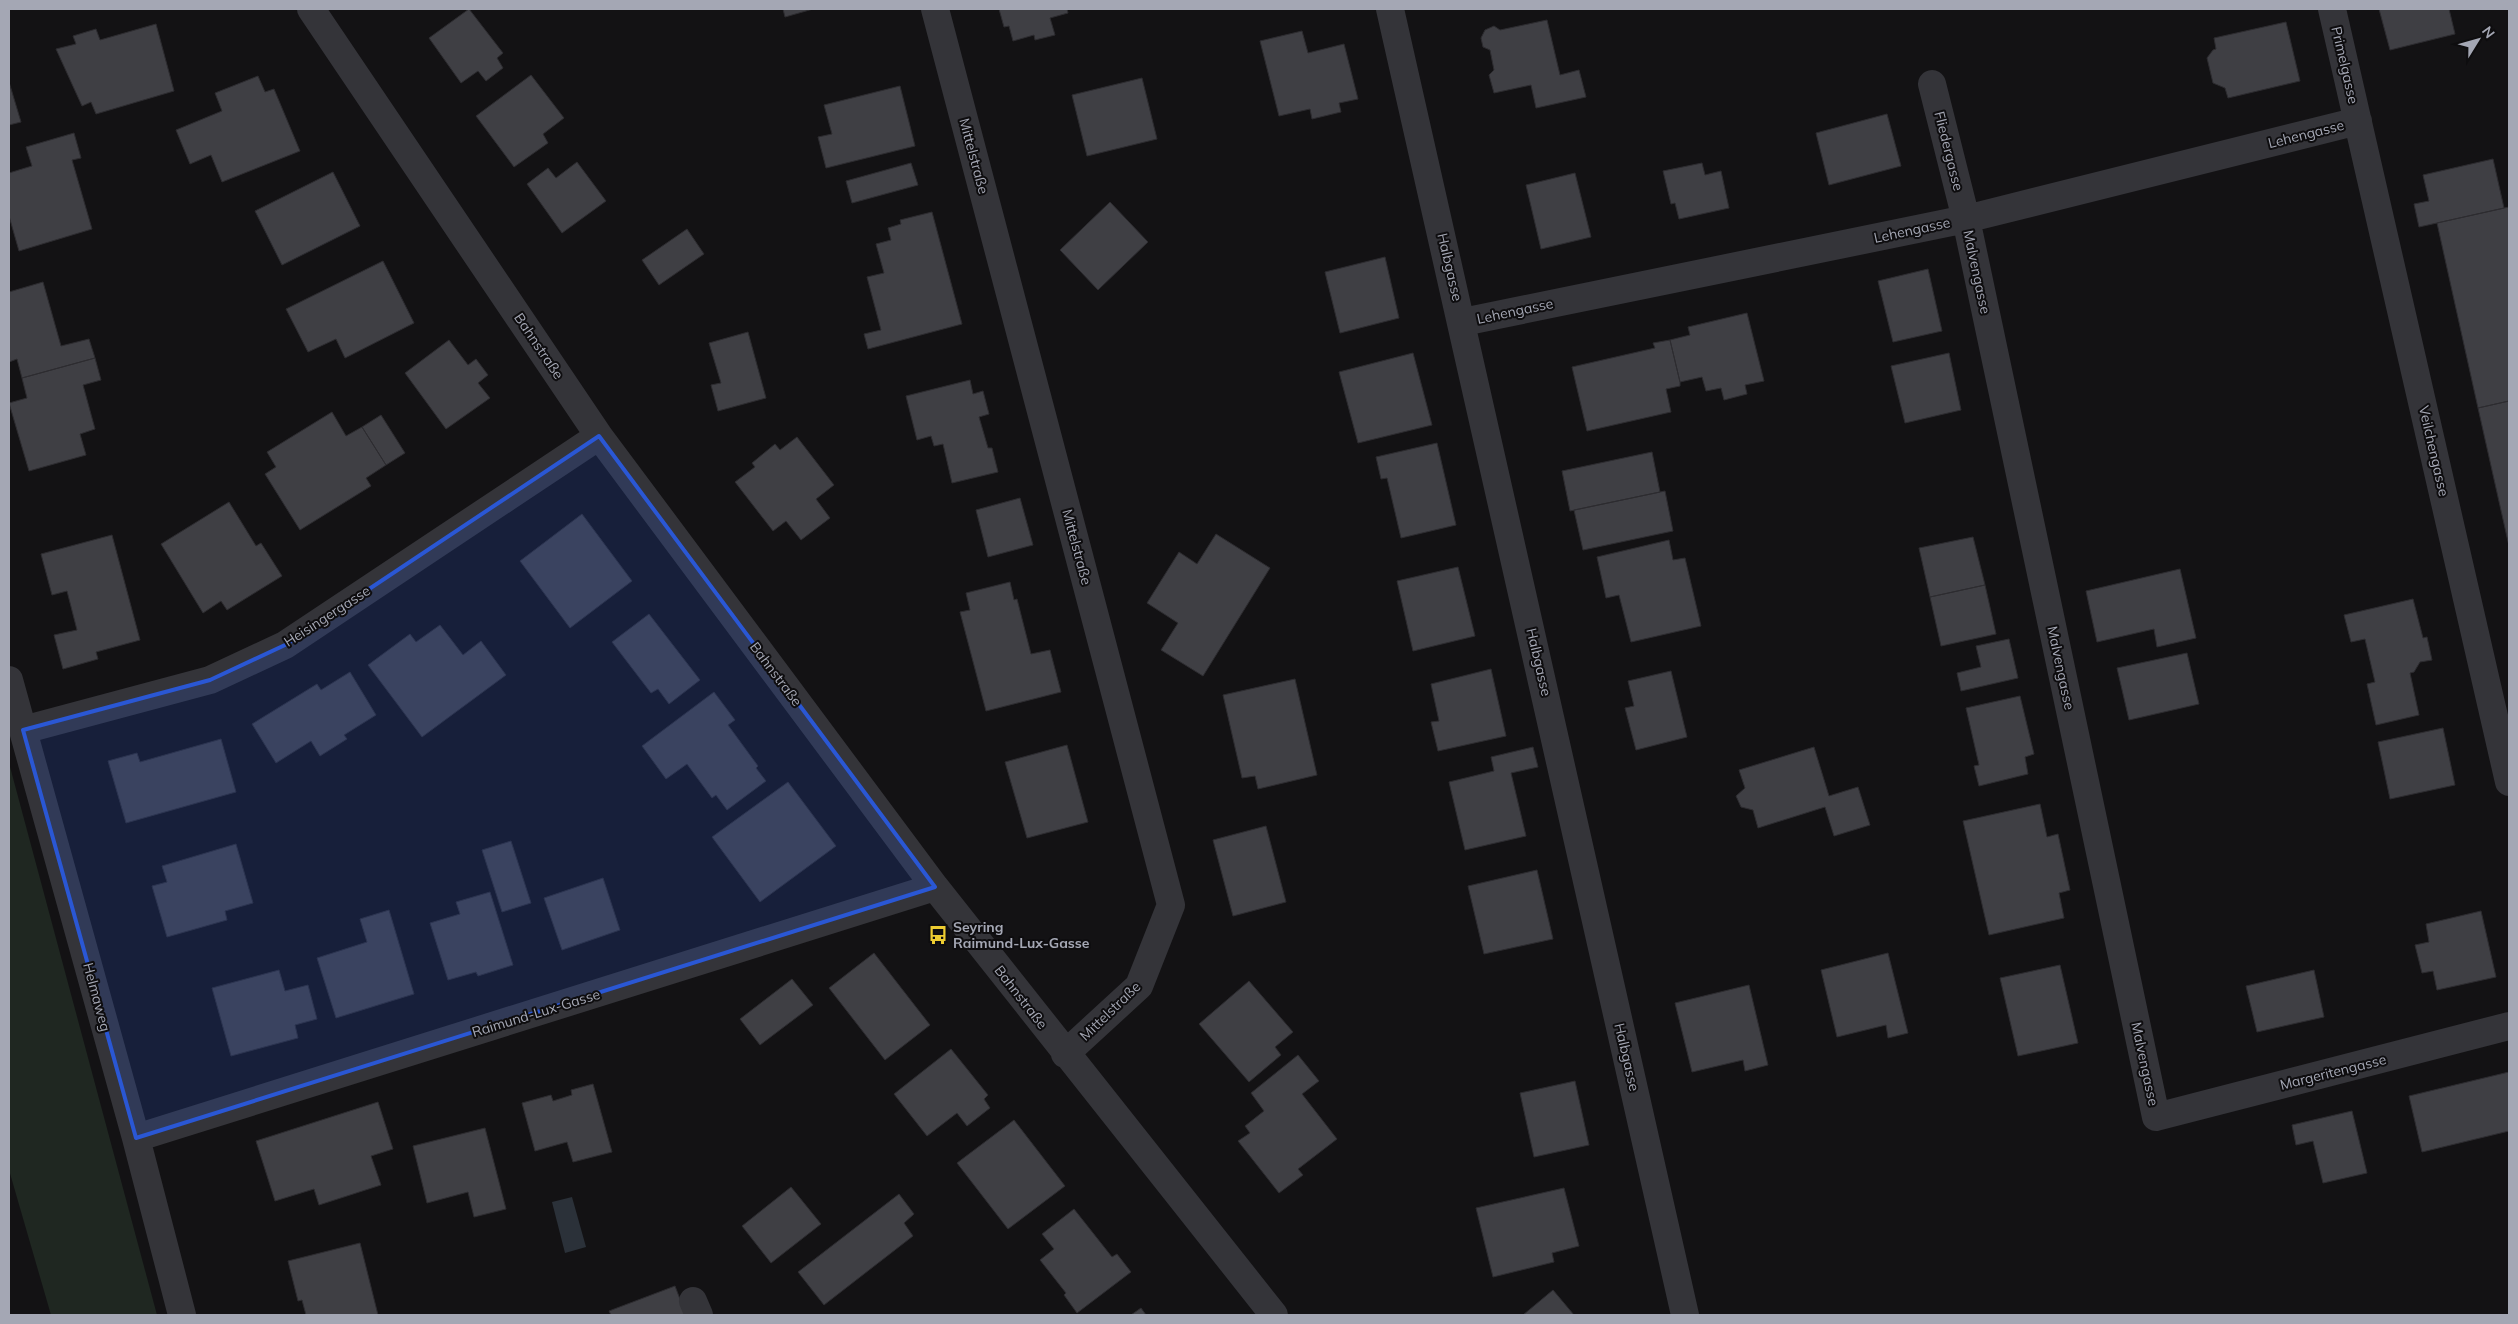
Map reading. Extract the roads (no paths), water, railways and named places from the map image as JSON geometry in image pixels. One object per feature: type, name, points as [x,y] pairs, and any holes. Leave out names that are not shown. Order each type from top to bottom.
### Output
[{"type":"street","name":"Bahnstraße","points":[[311,9],[599,436],[935,887],[1065,1054],[1274,1315]]},
{"type":"street","name":"Mittelstraße","points":[[935,9],[1171,905],[1139,986],[1065,1054]]},
{"type":"street","name":"Halbgasse","points":[[1390,9],[1685,1315]]},
{"type":"street","name":"Primelgasse","points":[[2332,9],[2358,121]]},
{"type":"street","name":"Fliedergasse","points":[[1932,84],[1966,219]]},
{"type":"street","name":"Lehengasse","points":[[1462,322],[1966,219],[2358,121]]},
{"type":"street","name":"Veilchengasse","points":[[2358,121],[2509,782]]},
{"type":"street","name":"Malvengasse","points":[[1966,219],[2156,1117]]},
{"type":"street","name":"Heisingergasse","points":[[23,730],[210,680],[285,645],[599,436]]},
{"type":"street","name":"Helmaweg","points":[[9,680],[136,1138],[182,1315]]},
{"type":"street","name":"Raimund-Lux-Gasse","points":[[136,1138],[935,887]]},
{"type":"street","name":"Margeritengasse","points":[[2156,1117],[2509,1026]]},
{"type":"place","name":"Seyring Raimund-Lux-Gasse","points":[[938,935]]}]
